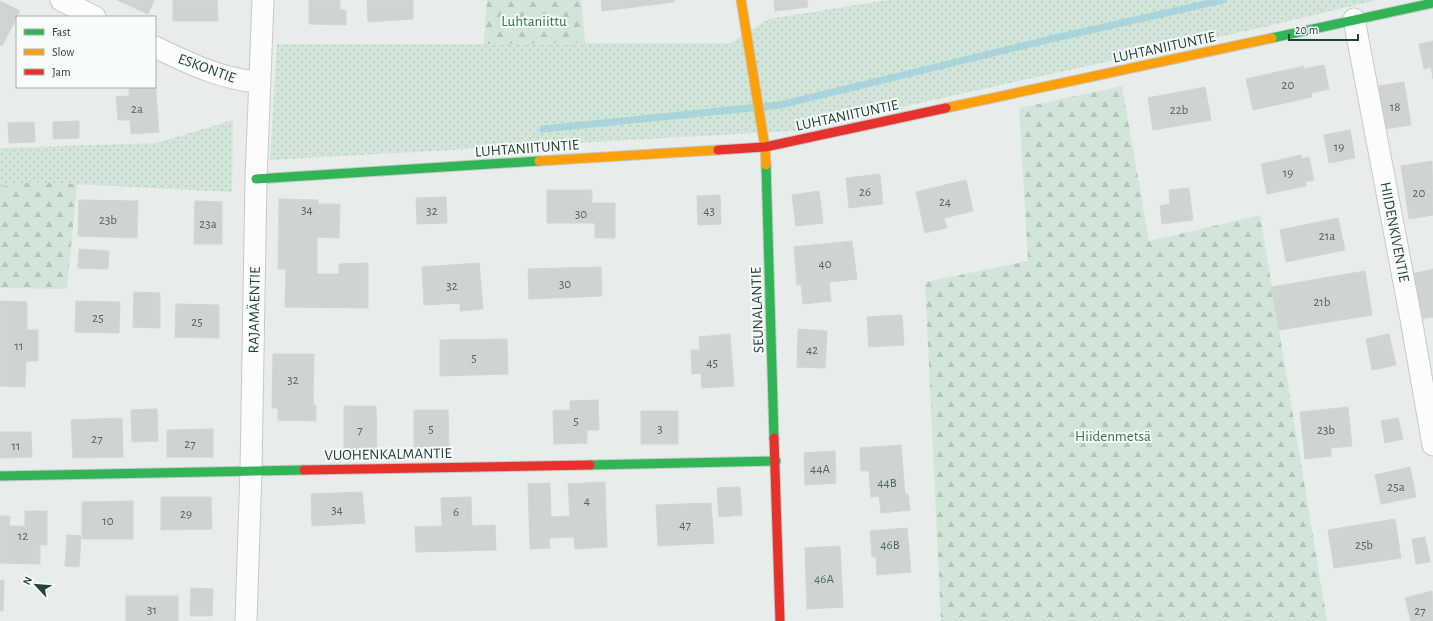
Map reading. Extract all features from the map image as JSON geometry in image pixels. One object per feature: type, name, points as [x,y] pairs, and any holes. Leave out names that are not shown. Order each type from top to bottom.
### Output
[{"type":"street","points":[[61,0],[93,16]]},
{"type":"street","name":"RAJAMÄENTIE","points":[[246,621],[251,470],[256,179],[263,0]]},
{"type":"street","name":"SEUNALANTIE","points":[[741,0],[765,147],[780,621]]},
{"type":"street","name":"LUHTANIITUNTIE","points":[[256,179],[765,147],[1433,3]]},
{"type":"street","name":"HIIDENKIVENTIE","points":[[1354,19],[1411,319],[1433,445]]},
{"type":"street","name":"ESKONTIE","points":[[156,48],[189,64],[242,81],[260,82]]},
{"type":"street","name":"VUOHENKALMANTIE","points":[[0,476],[776,461]]},
{"type":"green space","points":[[487,0],[581,0],[585,43],[730,43],[769,19],[887,0],[1377,0],[1260,28],[792,131],[270,160],[277,44],[484,44]]},
{"type":"green space","name":"Luhtaniittu","points":[[487,0],[581,0],[585,43],[484,44]]},
{"type":"green space","name":"Hiidenmetsä","points":[[1122,86],[1149,241],[1260,215],[1327,621],[941,621],[925,282],[1028,261],[1019,108]]},
{"type":"green space","points":[[233,120],[232,192],[34,182],[0,187],[0,148],[156,143]]},
{"type":"green space","points":[[33,182],[77,184],[67,289],[0,288],[0,187]]},
{"type":"building","points":[[117,0],[154,0],[148,14]]},
{"type":"building","points":[[173,0],[217,0],[218,21],[173,21]]},
{"type":"building","points":[[309,0],[340,0],[340,10],[346,10],[346,25],[309,24]]},
{"type":"building","points":[[367,0],[413,0],[413,19],[368,22]]},
{"type":"building","points":[[601,0],[674,0],[674,2],[602,11]]},
{"type":"building","points":[[774,0],[807,0],[808,7],[775,11]]},
{"type":"building","points":[[0,1],[20,11],[16,16],[2,46],[0,45]]},
{"type":"building","points":[[1433,41],[1433,79],[1431,67],[1424,69],[1419,44]]},
{"type":"building","points":[[1324,65],[1329,89],[1311,93],[1312,97],[1253,110],[1246,79],[1304,66],[1304,69]]},
{"type":"building","points":[[1404,82],[1411,125],[1385,129],[1379,86]]},
{"type":"building","points":[[1205,87],[1211,120],[1153,130],[1148,98]]},
{"type":"building","points":[[129,88],[156,88],[159,132],[131,134],[130,120],[118,120],[116,97],[129,96]]},
{"type":"building","points":[[79,121],[79,138],[53,139],[53,122]]},
{"type":"building","points":[[34,122],[35,142],[9,143],[8,123]]},
{"type":"building","points":[[1350,130],[1355,158],[1329,163],[1324,135]]},
{"type":"building","points":[[1301,155],[1302,159],[1309,157],[1314,180],[1305,182],[1306,186],[1267,194],[1261,164]]},
{"type":"building","points":[[1432,161],[1433,215],[1409,219],[1401,166]]},
{"type":"building","points":[[880,174],[883,204],[849,208],[846,178]]},
{"type":"building","points":[[966,180],[973,211],[944,218],[947,228],[925,233],[916,192]]},
{"type":"building","points":[[1189,188],[1193,220],[1162,224],[1160,206],[1170,204],[1169,190]]},
{"type":"building","points":[[547,190],[592,190],[592,203],[615,203],[615,238],[595,238],[595,223],[547,223]]},
{"type":"building","points":[[819,191],[823,223],[796,226],[792,195]]},
{"type":"building","points":[[720,195],[721,224],[698,225],[697,196]]},
{"type":"building","points":[[446,197],[447,223],[417,224],[416,198]]},
{"type":"building","points":[[279,199],[318,200],[318,204],[340,204],[339,238],[317,237],[317,274],[339,274],[339,264],[368,263],[368,308],[285,307],[286,269],[278,269]]},
{"type":"building","points":[[79,200],[138,201],[137,238],[78,236]]},
{"type":"building","points":[[195,201],[222,202],[222,244],[194,244]]},
{"type":"building","points":[[1338,218],[1345,250],[1286,262],[1280,230]]},
{"type":"building","points":[[852,241],[857,279],[829,282],[831,301],[803,304],[801,284],[797,285],[794,247]]},
{"type":"building","points":[[79,249],[109,251],[108,269],[78,268]]},
{"type":"building","points":[[479,263],[483,309],[460,311],[460,303],[424,305],[422,267]]},
{"type":"building","points":[[601,267],[602,296],[529,299],[528,269]]},
{"type":"building","points":[[1433,269],[1433,317],[1421,319],[1412,274]]},
{"type":"building","points":[[1365,271],[1372,315],[1279,330],[1271,287]]},
{"type":"building","points":[[134,292],[160,293],[160,328],[133,327]]},
{"type":"building","points":[[0,301],[27,302],[27,330],[38,330],[38,361],[26,361],[25,387],[0,386]]},
{"type":"building","points":[[76,301],[120,302],[119,333],[75,332]]},
{"type":"building","points":[[176,304],[219,305],[219,338],[175,337]]},
{"type":"building","points":[[902,315],[904,345],[869,347],[867,317]]},
{"type":"building","points":[[798,329],[827,331],[825,368],[797,367]]},
{"type":"building","points":[[730,334],[734,386],[702,388],[701,373],[692,374],[691,350],[700,350],[699,337]]},
{"type":"building","points":[[1389,334],[1396,365],[1372,370],[1366,339]]},
{"type":"building","points":[[507,339],[508,374],[440,376],[440,340]]},
{"type":"building","points":[[273,354],[314,354],[313,405],[316,405],[316,421],[278,420],[278,408],[272,408]]},
{"type":"building","points":[[598,400],[599,430],[587,430],[587,443],[554,444],[553,411],[570,410],[570,401]]},
{"type":"building","points":[[344,406],[376,406],[377,451],[344,451]]},
{"type":"building","points":[[1348,407],[1352,446],[1331,448],[1331,456],[1305,459],[1300,412]]},
{"type":"building","points":[[157,409],[158,441],[132,442],[131,410]]},
{"type":"building","points":[[414,410],[448,410],[449,447],[414,447]]},
{"type":"building","points":[[641,411],[678,411],[678,444],[641,444]]},
{"type":"building","points":[[122,418],[123,457],[73,458],[71,420]]},
{"type":"building","points":[[1398,418],[1403,439],[1385,443],[1381,421]]},
{"type":"building","points":[[213,429],[213,457],[167,457],[167,430]]},
{"type":"building","points":[[0,432],[31,432],[32,457],[0,458]]},
{"type":"building","points":[[901,445],[905,494],[908,494],[910,510],[881,513],[879,496],[871,497],[869,471],[861,471],[860,448]]},
{"type":"building","points":[[835,451],[836,483],[805,485],[804,453]]},
{"type":"building","points":[[1410,467],[1416,497],[1381,504],[1375,475]]},
{"type":"building","points":[[605,482],[607,547],[575,549],[574,537],[549,538],[550,548],[530,549],[528,484],[550,483],[551,517],[570,516],[568,484]]},
{"type":"building","points":[[740,487],[742,515],[719,517],[717,488]]},
{"type":"building","points":[[362,492],[365,523],[312,526],[311,494]]},
{"type":"building","points":[[161,497],[211,497],[212,529],[161,530]]},
{"type":"building","points":[[471,497],[472,526],[495,525],[496,550],[416,552],[415,527],[442,526],[441,498]]},
{"type":"building","points":[[133,501],[133,539],[82,539],[82,502]]},
{"type":"building","points":[[711,503],[714,543],[658,546],[656,505]]},
{"type":"building","points":[[25,511],[47,511],[47,545],[40,545],[40,564],[0,563],[0,516],[10,516],[9,526],[25,526]]},
{"type":"building","points":[[1395,519],[1401,558],[1334,568],[1328,530]]},
{"type":"building","points":[[907,528],[911,572],[877,575],[876,557],[872,557],[870,531]]},
{"type":"building","points":[[67,535],[81,536],[79,567],[65,566]]},
{"type":"building","points":[[1425,537],[1430,562],[1416,564],[1412,539]]},
{"type":"building","points":[[840,546],[843,607],[807,609],[805,548]]},
{"type":"building","points":[[0,580],[4,580],[3,611],[0,611]]},
{"type":"building","points":[[191,588],[213,589],[212,616],[190,616]]},
{"type":"building","points":[[1432,591],[1433,621],[1411,621],[1405,598]]},
{"type":"building","points":[[126,596],[178,596],[178,621],[126,621]]},
{"type":"waterway","points":[[543,129],[780,105],[1055,38],[1223,0]]},
{"type":"traffic: fast","points":[[1272,38],[1433,3]]},
{"type":"traffic: fast","points":[[256,179],[539,161]]},
{"type":"traffic: fast","points":[[766,165],[774,438]]},
{"type":"traffic: fast","points":[[590,465],[776,461]]},
{"type":"traffic: fast","points":[[0,476],[304,470]]},
{"type":"traffic: slow","points":[[741,0],[765,147],[766,165]]},
{"type":"traffic: slow","points":[[946,108],[1272,38]]},
{"type":"traffic: slow","points":[[539,161],[718,150]]},
{"type":"traffic: jam","points":[[718,150],[765,147],[946,108]]},
{"type":"traffic: jam","points":[[774,438],[780,621]]},
{"type":"traffic: jam","points":[[304,470],[590,465]]}]
